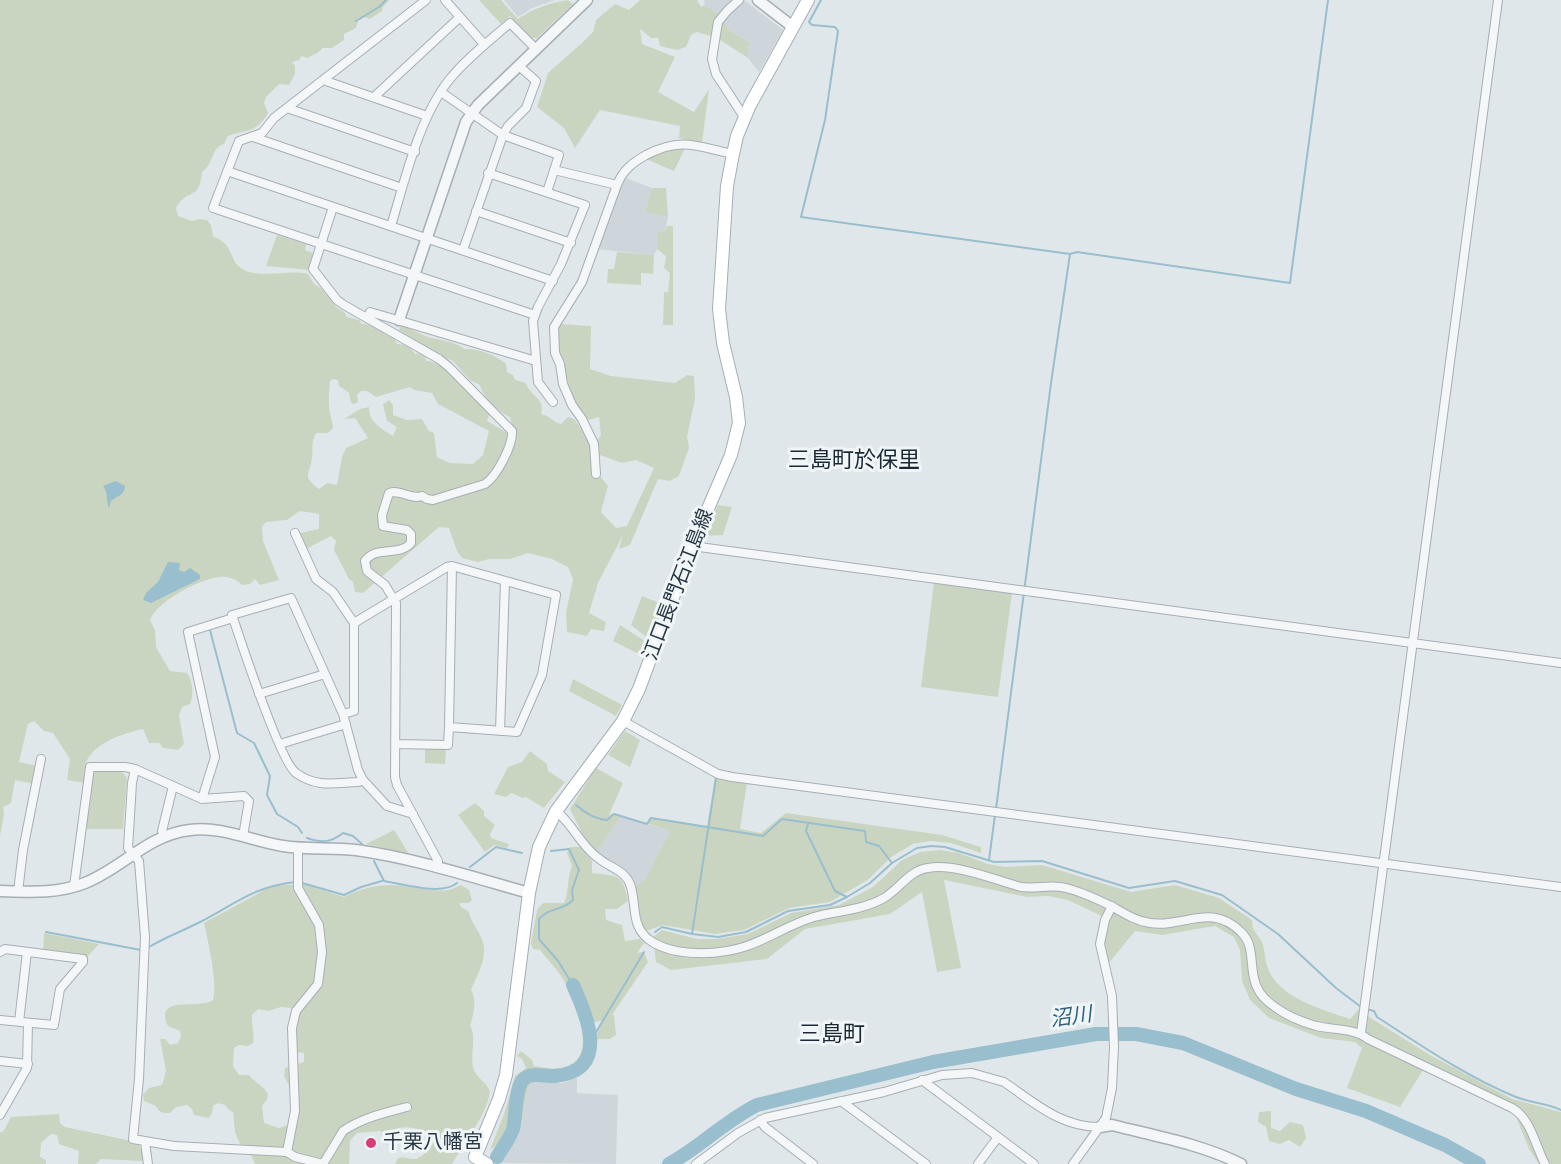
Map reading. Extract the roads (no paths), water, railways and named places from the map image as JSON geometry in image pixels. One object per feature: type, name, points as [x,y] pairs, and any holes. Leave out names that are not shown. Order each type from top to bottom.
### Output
[{"type":"main road","name":"江口長門石江島線","points":[[472,1160],[499,1099],[506,1075],[528,893],[539,847],[556,811],[622,721],[643,676],[692,546],[731,455],[739,423],[736,397],[723,343],[719,309],[727,186],[733,154],[744,117],[808,0]]},
{"type":"main road","points":[[472,1160],[487,1164]]},
{"type":"street","points":[[426,0],[274,118],[262,133],[239,141],[213,208],[414,277],[535,315]]},
{"type":"street","points":[[445,0],[484,44]]},
{"type":"street","points":[[399,320],[466,122],[478,105],[587,0]]},
{"type":"street","points":[[739,0],[718,22],[712,59],[716,74],[744,117]]},
{"type":"street","points":[[758,0],[794,27]]},
{"type":"street","points":[[1361,1033],[1498,0]]},
{"type":"street","points":[[374,97],[460,17]]},
{"type":"street","points":[[390,225],[427,116],[450,80],[484,44],[510,23],[536,49]]},
{"type":"street","points":[[463,250],[503,135],[508,126],[526,108],[536,81],[519,66]]},
{"type":"street","points":[[323,80],[427,116]]},
{"type":"street","points":[[441,92],[503,135],[559,155],[547,192]]},
{"type":"street","points":[[287,108],[415,152]]},
{"type":"street","points":[[252,137],[402,188]]},
{"type":"street","points":[[596,474],[594,444],[563,384],[560,364],[555,353],[554,327],[582,282],[617,185],[628,166],[670,144],[695,146],[733,154]]},
{"type":"street","points":[[554,170],[617,185]]},
{"type":"street","points":[[227,171],[553,281]]},
{"type":"street","points":[[488,173],[585,205],[571,243],[535,315],[533,331],[538,382],[553,402]]},
{"type":"street","points":[[333,207],[313,269],[337,300],[444,363],[502,419],[513,435],[499,469],[485,484],[433,500],[423,496],[411,497],[396,492],[389,493],[382,515],[383,526],[407,531],[411,534],[411,543],[404,549],[373,553],[365,561],[364,567],[385,585],[396,603],[397,785],[438,861],[437,868]]},
{"type":"street","points":[[476,211],[571,243]]},
{"type":"street","points":[[367,318],[370,312],[536,361]]},
{"type":"street","points":[[295,534],[316,579],[333,592],[354,623],[354,711],[343,714]]},
{"type":"street","points":[[692,546],[1561,663]]},
{"type":"street","points":[[395,744],[448,745],[452,566]]},
{"type":"street","points":[[354,623],[452,566],[556,595],[542,675],[517,732],[449,727]]},
{"type":"street","points":[[500,731],[505,581]]},
{"type":"street","points":[[363,780],[323,785],[291,769],[259,694],[232,615],[291,598],[343,714],[358,770],[363,780],[387,806],[413,814]]},
{"type":"street","points":[[202,799],[215,757],[188,632],[233,618]]},
{"type":"street","points":[[259,694],[325,674]]},
{"type":"street","points":[[622,721],[718,774],[1561,887]]},
{"type":"street","points":[[280,744],[346,724]]},
{"type":"street","points":[[18,892],[23,850],[42,759]]},
{"type":"street","points":[[74,886],[90,767],[125,767],[202,799],[244,796],[249,801],[243,836]]},
{"type":"street","points":[[135,770],[132,783],[128,848],[139,861],[145,937],[134,1139],[174,1146],[287,1152],[323,1164],[343,1131],[369,1117],[407,1107]]},
{"type":"street","points":[[164,835],[162,831],[173,786]]},
{"type":"street","points":[[556,811],[567,820],[583,845],[625,876],[631,888],[633,909],[639,930],[654,943],[677,951],[727,950],[747,946],[799,922],[883,898],[919,870],[930,867],[949,868],[1021,887],[1066,888],[1112,906],[1134,920],[1151,924],[1169,924],[1203,917],[1224,920],[1241,932],[1248,942],[1253,979],[1262,996],[1273,1007],[1314,1026],[1361,1033],[1368,1039],[1521,1113],[1545,1164]]},
{"type":"street","points":[[0,891],[52,892],[74,886],[87,882],[164,835],[204,829],[298,849],[355,850],[437,868],[528,893]]},
{"type":"street","points":[[287,1152],[295,1111],[293,1017],[316,987],[322,952],[319,925],[298,888],[298,849]]},
{"type":"street","points":[[1073,1164],[1106,1118],[1112,1088],[1114,1023],[1112,996],[1100,944],[1112,906]]},
{"type":"street","points":[[0,952],[5,950],[83,959],[83,962],[60,989],[54,1025],[0,1020]]},
{"type":"street","points":[[0,1115],[3,1102],[28,1064],[23,1023],[27,952]]},
{"type":"street","points":[[0,1061],[28,1064]]},
{"type":"street","points":[[696,1164],[760,1120],[884,1092],[942,1075],[972,1073],[1004,1082],[1060,1119],[1083,1127],[1112,1125],[1185,1144],[1241,1164]]},
{"type":"street","points":[[922,1080],[1034,1164]]},
{"type":"street","points":[[841,1101],[926,1164]]},
{"type":"street","points":[[760,1120],[765,1127],[813,1164]]},
{"type":"street","points":[[978,1164],[998,1137]]},
{"type":"street","points":[[145,1142],[148,1164]]},
{"type":"water","points":[[116,481],[125,486],[125,489],[111,501],[109,508],[103,486]]},
{"type":"water","points":[[168,562],[180,563],[179,570],[184,572],[190,568],[200,575],[200,579],[151,603],[143,600],[146,593],[158,582]]},
{"type":"waterway","points":[[356,21],[386,0]]},
{"type":"waterway","points":[[821,0],[809,22],[812,25],[835,27],[838,31],[825,120],[801,217],[1070,254]]},
{"type":"waterway","points":[[996,809],[1070,254],[1077,252],[1290,283],[1328,0]]},
{"type":"waterway","points":[[210,630],[237,733],[254,743],[270,776],[267,795],[277,814],[298,827],[302,833]]},
{"type":"waterway","points":[[692,934],[716,778]]},
{"type":"waterway","points":[[576,805],[590,815],[607,820],[614,814],[647,824],[651,818],[763,836],[782,819],[865,831],[866,842],[879,846],[892,863]]},
{"type":"waterway","points":[[989,860],[995,815]]},
{"type":"waterway","points":[[808,824],[806,831],[835,891],[847,897]]},
{"type":"waterway","points":[[307,838],[326,841],[343,833],[353,836],[362,844]]},
{"type":"waterway","points":[[470,867],[496,847],[522,853]]},
{"type":"waterway","points":[[655,932],[662,927],[718,937],[746,932],[788,911],[830,905],[847,897],[870,883],[892,863],[917,848],[945,847],[994,862],[1042,861],[1129,888],[1175,881],[1222,895],[1278,934],[1336,988],[1361,1007]]},
{"type":"waterway","points":[[551,851],[569,849],[579,870],[572,890],[573,900],[539,919],[539,939],[558,961],[573,985]]},
{"type":"waterway","points":[[374,861],[384,881],[432,889],[442,889],[457,883]]},
{"type":"waterway","points":[[302,883],[344,895],[382,881]]},
{"type":"waterway","points":[[149,947],[254,893],[295,882]]},
{"type":"waterway","points":[[46,932],[141,950]]},
{"type":"waterway","points":[[592,1039],[644,952]]},
{"type":"waterway","points":[[497,1157],[513,1129],[517,1096],[523,1080],[530,1076],[555,1076],[572,1072],[583,1064],[589,1053],[588,1026],[573,985]]},
{"type":"waterway","points":[[1366,1009],[1374,1011],[1377,1017],[1480,1080],[1516,1097],[1561,1110]]},
{"type":"waterway","name":"沼川","points":[[669,1164],[757,1105],[933,1062],[1096,1034],[1136,1034],[1183,1043],[1296,1089],[1366,1111],[1445,1145],[1479,1164]]},
{"type":"place","name":"千栗八幡宮","points":[[371,1143]]},
{"type":"district","name":"三島町於保里","points":[[854,461]]},
{"type":"district","name":"三島町","points":[[832,1035]]}]
